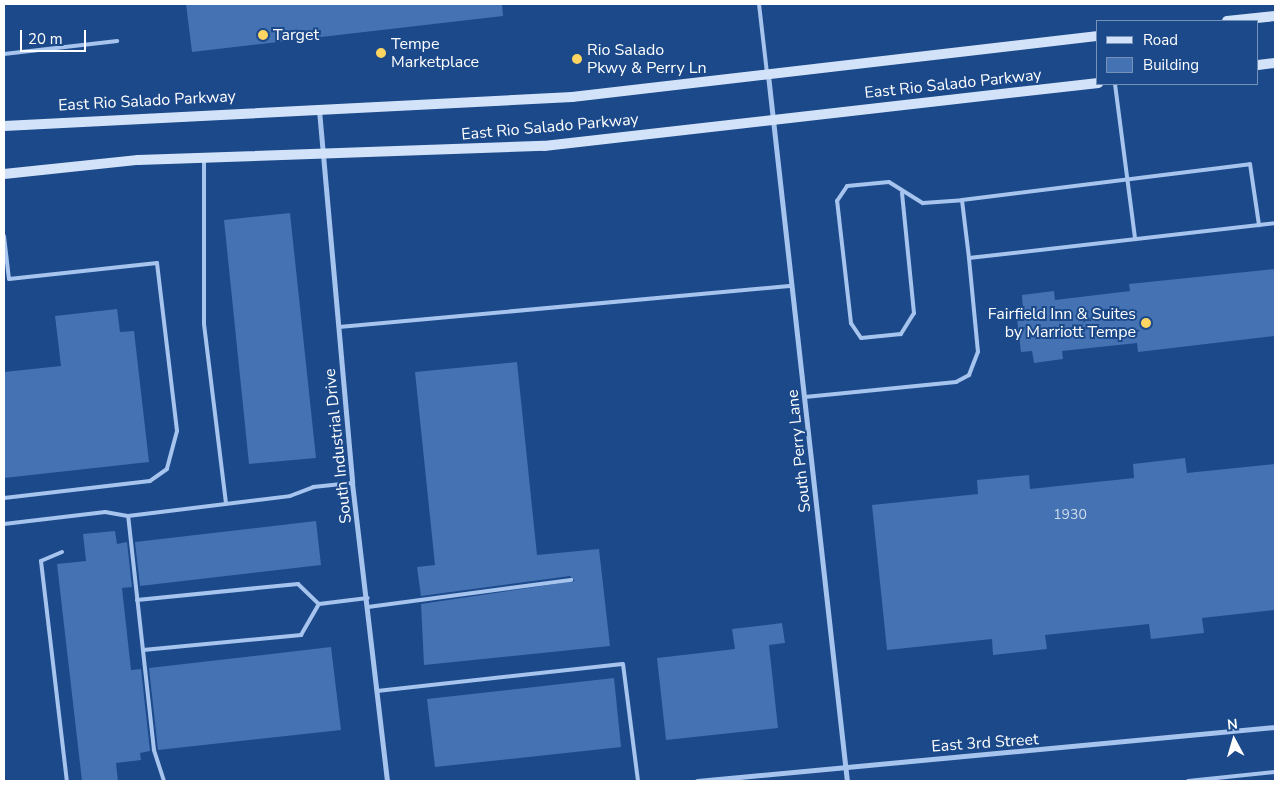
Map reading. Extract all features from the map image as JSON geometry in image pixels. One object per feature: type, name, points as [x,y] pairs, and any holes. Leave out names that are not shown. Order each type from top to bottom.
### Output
[{"type":"main road","points":[[1237,20],[1275,16]]},
{"type":"main road","name":"East Rio Salado Parkway","points":[[4,126],[318,108],[572,97],[1096,36]]},
{"type":"main road","points":[[1259,65],[1275,63]]},
{"type":"main road","name":"East Rio Salado Parkway","points":[[4,174],[204,159],[325,157],[544,146],[1096,83]]},
{"type":"street","name":"South Perry Lane","points":[[768,75],[847,781]]},
{"type":"street","name":"South Industrial Drive","points":[[318,108],[325,157],[352,483],[368,598],[387,781]]},
{"type":"street","name":"East 3rd Street","points":[[697,781],[1275,727]]},
{"type":"lane","points":[[760,4],[768,75]]},
{"type":"lane","points":[[4,54],[117,41]]},
{"type":"lane","points":[[1115,85],[1135,239]]},
{"type":"lane","points":[[204,159],[204,324],[226,504]]},
{"type":"lane","points":[[902,193],[914,313],[901,334],[861,338],[851,323],[837,201],[847,186],[889,182],[902,193],[923,203],[962,200],[1250,164],[1259,225]]},
{"type":"lane","points":[[805,397],[956,382],[969,375],[978,352],[970,258],[962,200]]},
{"type":"lane","points":[[970,258],[1275,223]]},
{"type":"lane","points":[[4,236],[9,279],[157,263],[177,432],[167,469],[150,481],[4,498]]},
{"type":"lane","points":[[339,327],[792,286]]},
{"type":"lane","points":[[4,524],[106,512],[128,516],[226,504],[352,483]]},
{"type":"lane","points":[[128,516],[154,750],[164,781]]},
{"type":"lane","points":[[62,552],[41,561],[67,781]]},
{"type":"lane","points":[[368,607],[571,580]]},
{"type":"lane","points":[[138,600],[298,584],[319,604]]},
{"type":"lane","points":[[319,604],[368,598]]},
{"type":"lane","points":[[143,650],[301,635],[319,604]]},
{"type":"lane","points":[[377,691],[623,664],[638,781]]},
{"type":"lane","points":[[1188,781],[1275,772]]},
{"type":"lane","points":[[760,775],[761,781]]},
{"type":"building","name":"Target","points":[[186,4],[502,4],[503,16],[192,52]]},
{"type":"building","points":[[290,213],[316,458],[249,464],[224,220]]},
{"type":"building","name":"Fairfield Inn & Suites by Marriott Tempe","points":[[1275,269],[1275,336],[1138,352],[1137,343],[1062,351],[1063,359],[1034,363],[1032,351],[1021,352],[1016,311],[1023,310],[1022,295],[1054,291],[1055,300],[1130,291],[1129,284]]},
{"type":"building","points":[[117,309],[120,332],[134,331],[149,462],[4,478],[4,372],[61,366],[55,316]]},
{"type":"building","points":[[517,362],[537,555],[599,549],[610,646],[424,665],[421,604],[575,581],[570,576],[421,596],[417,567],[435,565],[415,372]]},
{"type":"building","points":[[1185,458],[1187,473],[1275,464],[1275,610],[1202,618],[1204,633],[1151,639],[1149,624],[1045,635],[1047,649],[993,655],[992,639],[887,650],[872,505],[978,494],[977,480],[1029,475],[1030,489],[1134,478],[1133,464]]},
{"type":"building","points":[[316,521],[321,565],[140,586],[135,542]]},
{"type":"building","points":[[115,531],[117,544],[127,542],[132,587],[122,588],[131,670],[141,669],[150,751],[140,753],[141,760],[116,763],[118,781],[82,781],[57,564],[86,561],[83,534]]},
{"type":"building","points":[[782,623],[785,643],[769,645],[778,728],[666,740],[657,658],[735,649],[732,629]]},
{"type":"building","points":[[331,647],[341,730],[158,750],[149,668]]},
{"type":"building","points":[[614,678],[621,747],[435,767],[427,699]]},
{"type":"place","name":"Target","points":[[263,35]]},
{"type":"place","name":"Tempe Marketplace","points":[[381,53]]},
{"type":"place","name":"Rio Salado Pkwy & Perry Ln","points":[[577,59]]},
{"type":"place","name":"Fairfield Inn & Suites by Marriott Tempe","points":[[1146,323]]}]
